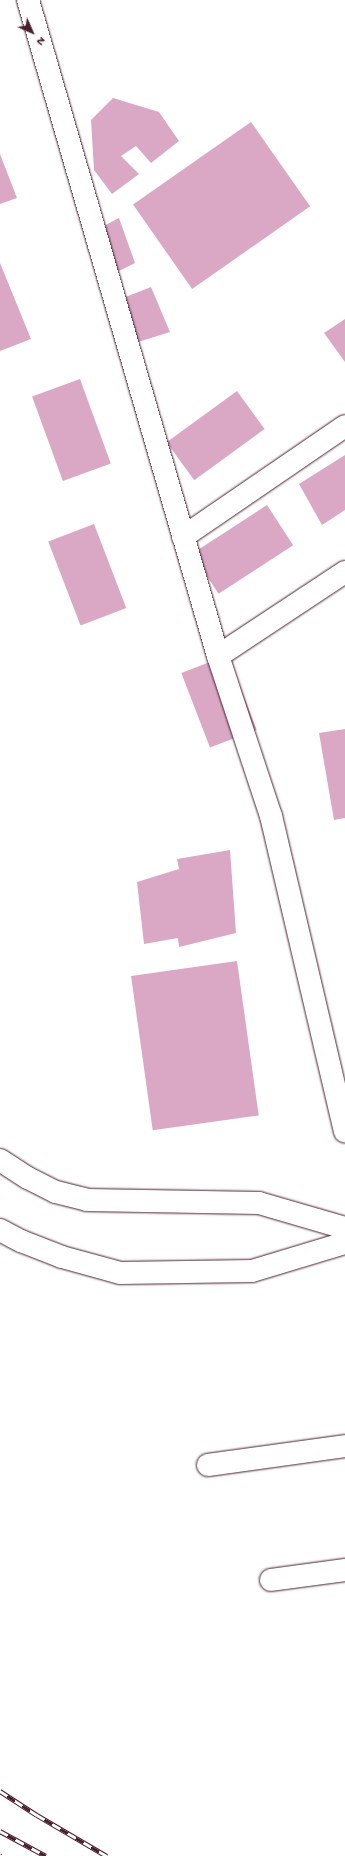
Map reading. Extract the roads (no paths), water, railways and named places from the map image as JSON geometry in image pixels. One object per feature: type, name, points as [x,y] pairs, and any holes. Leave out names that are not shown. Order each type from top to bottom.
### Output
[{"type":"street","points":[[28,0],[218,656],[271,816],[345,1131]]},
{"type":"street","points":[[183,537],[345,426]]},
{"type":"street","points":[[218,656],[345,572]]},
{"type":"street","points":[[0,1160],[28,1178],[56,1192],[87,1200],[259,1203],[345,1228]]},
{"type":"street","points":[[0,1230],[21,1242],[62,1257],[120,1273],[252,1271],[345,1242]]},
{"type":"street","points":[[208,1465],[345,1446]]},
{"type":"street","points":[[271,1580],[345,1570]]},
{"type":"railway","points":[[0,1791],[37,1815],[107,1856]]},
{"type":"railway","points":[[0,1831],[46,1856]]}]
